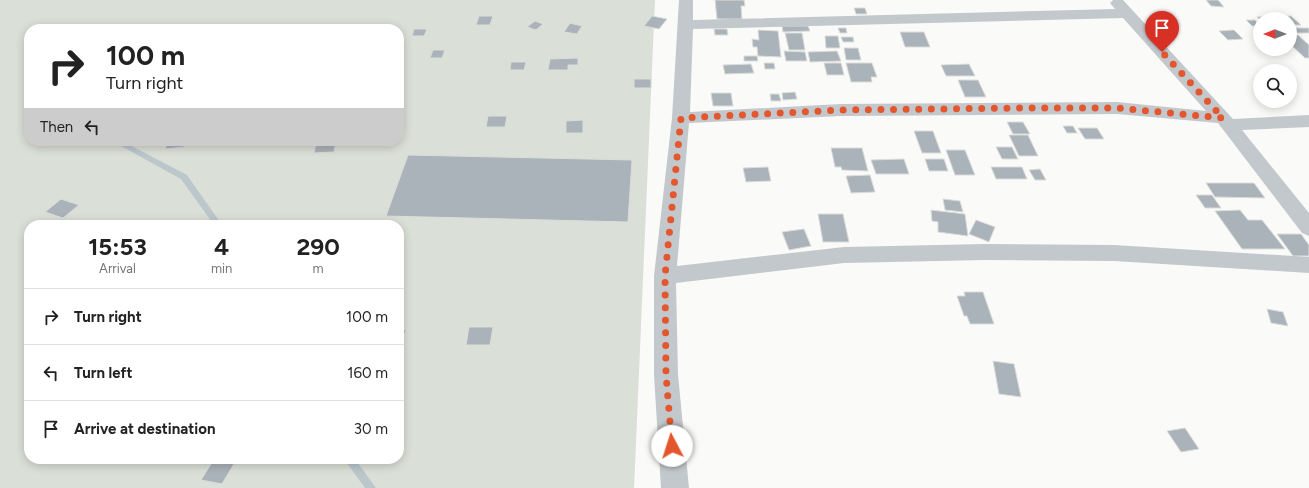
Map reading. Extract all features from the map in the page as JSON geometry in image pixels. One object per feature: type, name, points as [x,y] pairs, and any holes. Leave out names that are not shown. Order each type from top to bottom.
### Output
[{"type":"street","points":[[675,488],[666,375],[665,276],[681,118],[686,0]]},
{"type":"street","points":[[1116,0],[1226,121],[1309,228]]},
{"type":"street","points":[[685,25],[1127,13]]},
{"type":"street","points":[[681,118],[841,110],[1117,108],[1226,121],[1309,121]]},
{"type":"street","points":[[665,276],[844,255],[977,252],[1114,253],[1309,264]]},
{"type":"shaded area","points":[[0,0],[655,0],[634,488],[0,488]]},
{"type":"building","points":[[715,0],[744,0],[745,6],[741,6],[742,19],[717,19]]},
{"type":"building","points":[[1206,0],[1218,0],[1224,7],[1211,6]]},
{"type":"building","points":[[854,8],[865,8],[867,14],[856,14]]},
{"type":"building","points":[[479,16],[493,16],[490,25],[476,25]]},
{"type":"building","points":[[652,16],[667,19],[659,29],[644,26]]},
{"type":"building","points":[[1246,20],[1253,20],[1252,26]]},
{"type":"building","points":[[535,21],[543,24],[536,30],[527,27]]},
{"type":"building","points":[[570,23],[582,26],[577,34],[564,32]]},
{"type":"building","points":[[782,26],[808,26],[810,31],[783,32]]},
{"type":"building","points":[[838,28],[846,28],[847,33],[840,33]]},
{"type":"building","points":[[1297,28],[1309,28],[1309,33],[1297,33]]},
{"type":"building","points":[[414,29],[427,29],[424,36],[412,36]]},
{"type":"building","points":[[714,29],[727,29],[728,35],[715,35]]},
{"type":"building","points":[[758,30],[778,31],[781,57],[758,56],[757,47],[753,47],[752,39],[759,40]]},
{"type":"building","points":[[1234,30],[1243,39],[1228,40],[1219,31]]},
{"type":"building","points":[[900,32],[924,32],[930,47],[905,47]]},
{"type":"building","points":[[785,33],[802,33],[805,50],[789,50]]},
{"type":"building","points":[[1297,35],[1309,45],[1309,58],[1305,58],[1297,51]]},
{"type":"building","points":[[825,36],[838,36],[840,48],[826,48]]},
{"type":"building","points":[[841,37],[853,37],[854,42],[843,42]]},
{"type":"building","points":[[844,48],[858,48],[861,60],[846,60]]},
{"type":"building","points":[[433,50],[445,50],[442,58],[430,58]]},
{"type":"building","points":[[784,51],[805,52],[807,61],[786,61]]},
{"type":"building","points":[[837,51],[841,61],[810,62],[808,52]]},
{"type":"building","points":[[744,56],[757,56],[758,61],[744,61]]},
{"type":"building","points":[[578,58],[578,65],[568,65],[568,70],[548,70],[550,59]]},
{"type":"building","points":[[511,62],[526,62],[524,70],[510,70]]},
{"type":"building","points":[[764,63],[774,63],[775,69],[765,69]]},
{"type":"building","points":[[824,63],[841,63],[844,75],[827,75]]},
{"type":"building","points":[[846,63],[872,63],[877,77],[871,77],[872,82],[851,82]]},
{"type":"building","points":[[751,64],[754,73],[725,74],[723,65]]},
{"type":"building","points":[[969,64],[975,76],[946,76],[941,65]]},
{"type":"building","points":[[634,79],[651,79],[651,88],[634,88]]},
{"type":"building","points":[[958,80],[978,80],[986,97],[965,97]]},
{"type":"building","points":[[795,92],[797,99],[783,100],[782,93]]},
{"type":"building","points":[[711,93],[731,93],[733,106],[713,106]]},
{"type":"building","points":[[770,94],[779,94],[781,101],[771,101]]},
{"type":"building","points":[[488,116],[507,116],[505,127],[486,127]]},
{"type":"building","points":[[583,120],[583,133],[566,133],[566,121]]},
{"type":"building","points":[[1007,122],[1023,122],[1030,134],[1013,134]]},
{"type":"building","points":[[1063,126],[1073,126],[1077,133],[1067,133]]},
{"type":"building","points":[[1078,128],[1097,128],[1104,139],[1085,139]]},
{"type":"building","points":[[914,131],[933,131],[941,153],[922,153]]},
{"type":"building","points":[[1009,135],[1028,135],[1038,156],[1019,156]]},
{"type":"building","points":[[166,146],[184,146],[184,147],[165,149]]},
{"type":"building","points":[[315,146],[335,146],[334,152],[314,153]]},
{"type":"building","points":[[996,147],[1012,147],[1018,159],[1002,159]]},
{"type":"building","points":[[831,148],[862,148],[868,171],[842,170],[841,167],[835,167]]},
{"type":"building","points":[[946,150],[965,150],[975,175],[955,175]]},
{"type":"building","points":[[408,155],[632,160],[628,222],[386,216]]},
{"type":"building","points":[[904,159],[909,174],[876,174],[871,160]]},
{"type":"building","points":[[925,159],[944,159],[948,171],[929,171]]},
{"type":"building","points":[[768,167],[771,181],[746,182],[743,168]]},
{"type":"building","points":[[991,167],[1022,167],[1027,179],[996,179]]},
{"type":"building","points":[[1040,169],[1046,180],[1035,180],[1029,170]]},
{"type":"building","points":[[870,175],[875,192],[851,193],[846,176]]},
{"type":"building","points":[[1206,183],[1254,183],[1265,198],[1215,197]]},
{"type":"building","points":[[1196,195],[1212,195],[1221,208],[1205,208]]},
{"type":"building","points":[[61,199],[79,205],[63,218],[45,212]]},
{"type":"building","points":[[943,199],[960,201],[963,212],[945,210]]},
{"type":"building","points":[[931,210],[965,214],[968,236],[938,232],[938,222],[932,221]]},
{"type":"building","points":[[1240,210],[1248,220],[1262,220],[1285,249],[1242,249],[1215,211]]},
{"type":"building","points":[[818,214],[843,214],[849,242],[823,242]]},
{"type":"building","points":[[976,220],[995,227],[989,242],[969,234]]},
{"type":"building","points":[[804,229],[811,246],[789,250],[782,232]]},
{"type":"building","points":[[1277,234],[1301,234],[1309,245],[1309,256],[1293,256]]},
{"type":"building","points":[[964,292],[983,292],[994,324],[970,324],[967,316],[964,316],[957,296],[965,296]]},
{"type":"building","points":[[1267,309],[1283,312],[1288,326],[1271,323]]},
{"type":"building","points":[[469,327],[493,327],[490,345],[466,345]]},
{"type":"building","points":[[993,361],[1014,364],[1021,397],[999,394]]},
{"type":"building","points":[[1185,428],[1199,449],[1181,452],[1167,431]]},
{"type":"building","points":[[211,464],[234,464],[222,484],[201,480]]},
{"type":"waterway","points":[[125,146],[184,177],[214,220]]},
{"type":"waterway","points":[[353,464],[371,488]]},
{"type":"route","points":[[672,446],[666,375],[665,276],[681,118],[841,110],[1024,108],[1117,108],[1223,118],[1162,52]]}]
